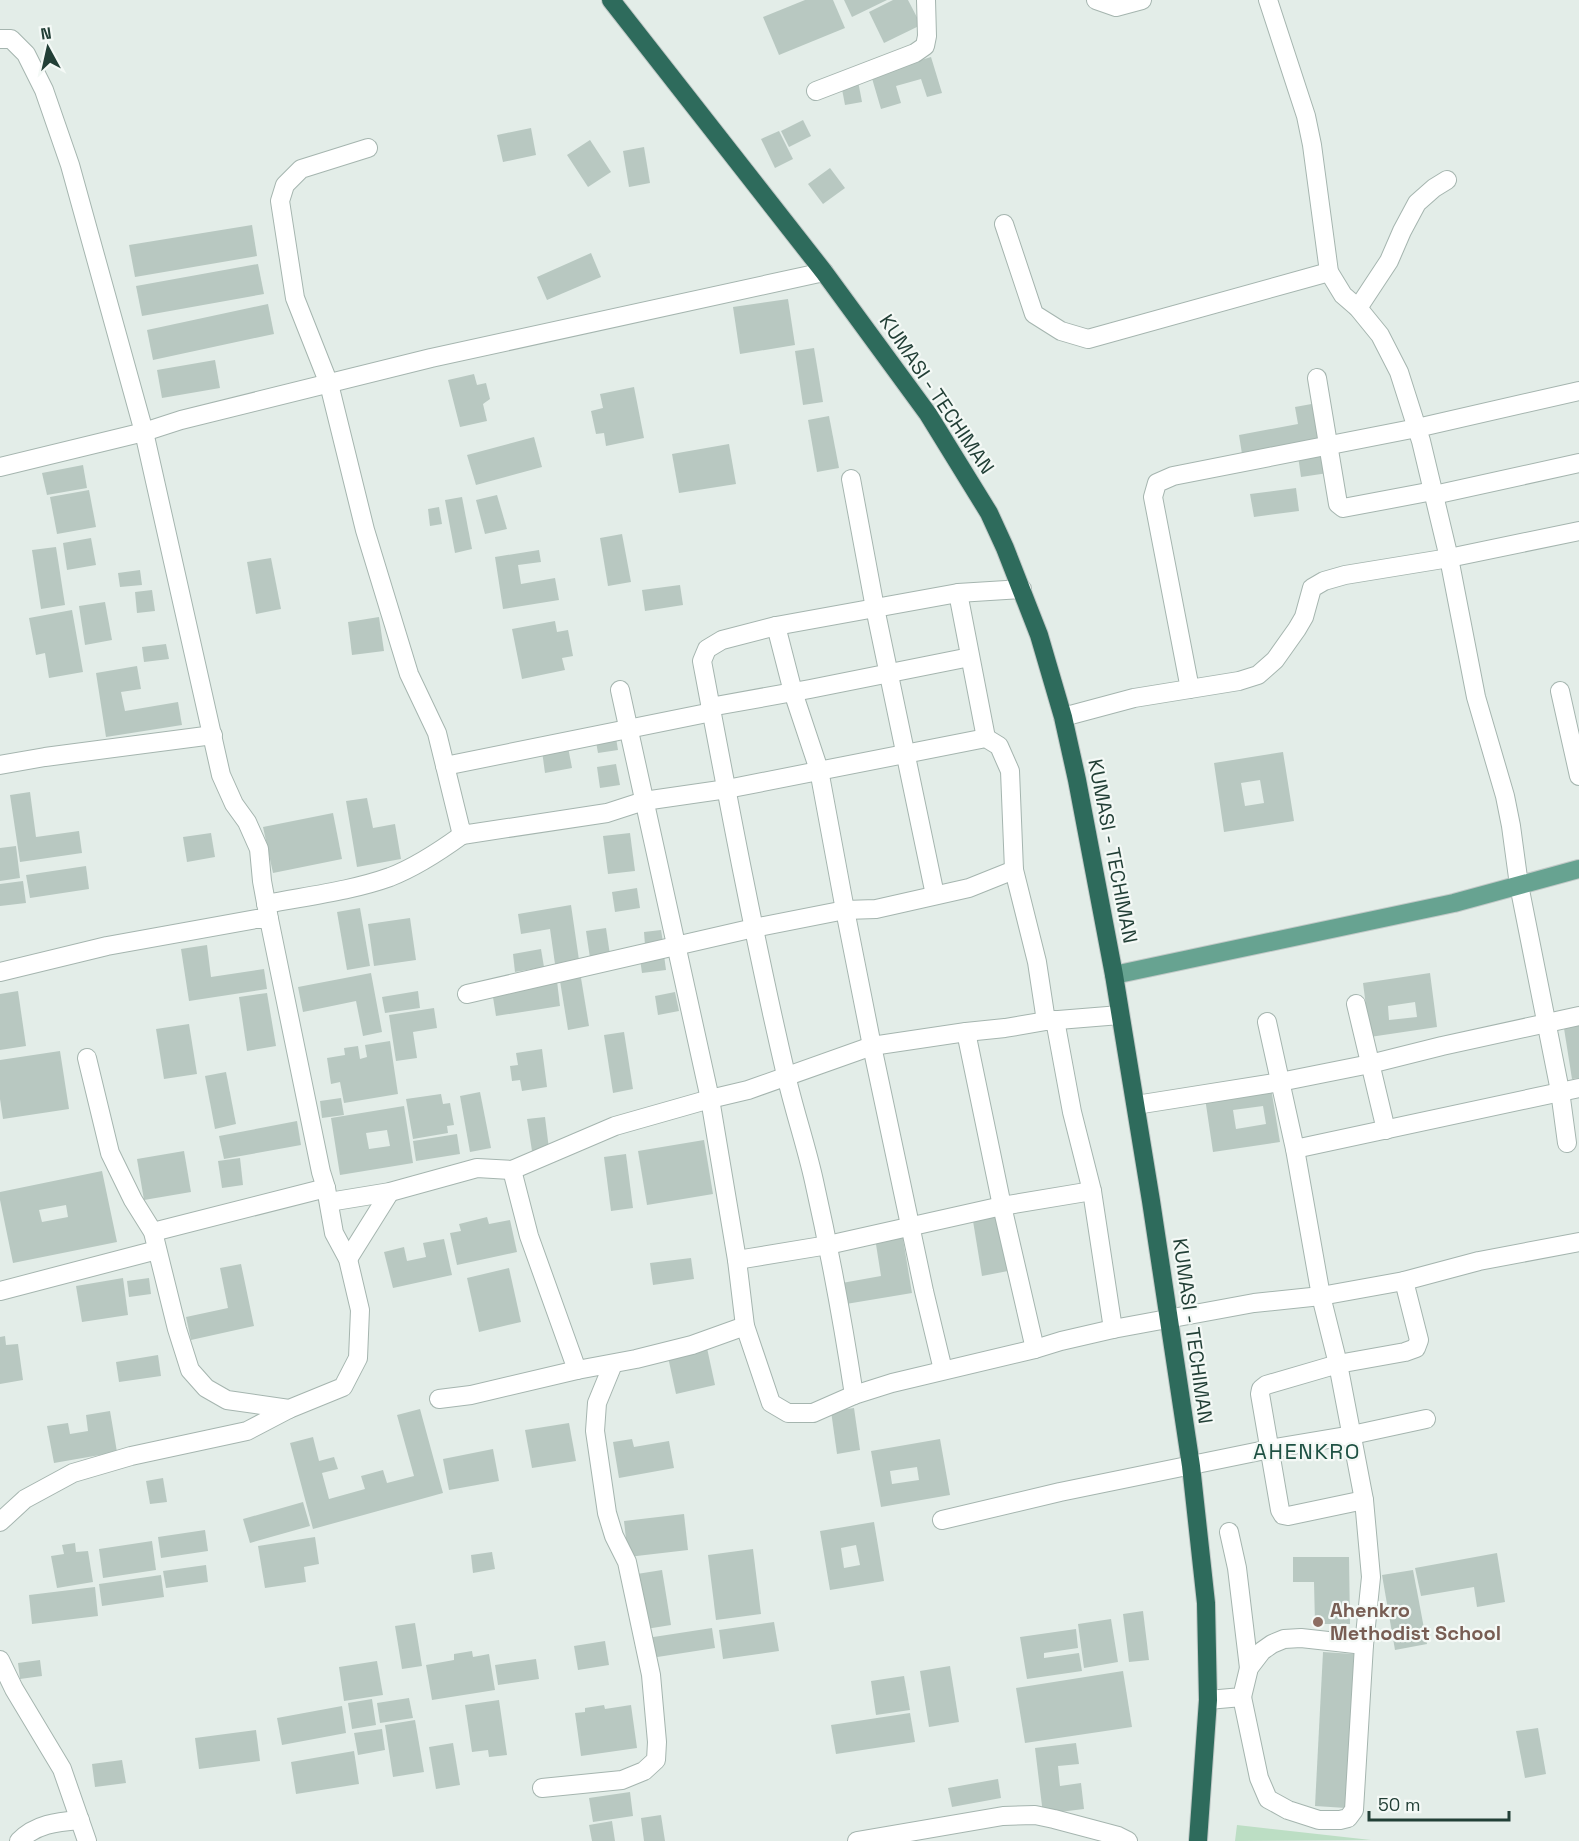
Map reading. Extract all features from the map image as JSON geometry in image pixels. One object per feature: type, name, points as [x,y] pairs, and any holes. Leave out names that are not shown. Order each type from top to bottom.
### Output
[{"type":"highway","name":"KUMASI - TECHIMAN","points":[[612,0],[824,272],[928,414],[988,513],[1040,635],[1063,717],[1077,780],[1114,975],[1191,1466],[1206,1603],[1208,1700],[1198,1841]]},
{"type":"main road","points":[[1114,975],[1454,903],[1579,869]]},
{"type":"street","points":[[816,91],[915,53],[925,46],[926,0]]},
{"type":"street","points":[[1096,0],[1116,7],[1142,0]]},
{"type":"street","points":[[1268,0],[1306,116],[1329,272],[1343,296],[1358,308],[1380,335],[1399,372],[1417,428],[1449,558],[1476,697],[1505,796],[1519,885],[1560,1091],[1567,1143]]},
{"type":"street","points":[[0,39],[11,39],[26,54],[44,90],[70,165],[144,432],[221,775],[259,849],[261,880],[267,911],[334,1233],[348,1259],[360,1310],[358,1358],[343,1387],[289,1409],[247,1431],[131,1456],[73,1473],[25,1499],[0,1522]]},
{"type":"street","points":[[368,148],[301,169],[285,185],[280,201],[295,298],[329,384],[364,530],[409,674],[437,733],[462,835]]},
{"type":"street","points":[[1358,308],[1389,261],[1417,203],[1447,180]]},
{"type":"street","points":[[1004,224],[1034,314],[1061,331],[1088,339],[1329,272]]},
{"type":"street","points":[[0,466],[144,432],[181,420],[431,358],[824,272]]},
{"type":"street","points":[[1317,378],[1338,504],[1343,508],[1433,493],[1579,463]]},
{"type":"street","points":[[1190,689],[1153,497],[1157,483],[1173,477],[1417,428],[1579,391]]},
{"type":"street","points":[[850,479],[934,895]]},
{"type":"street","points":[[1063,717],[1134,698],[1239,681],[1258,675],[1275,660],[1304,617],[1312,588],[1324,581],[1345,575],[1449,558],[1579,531]]},
{"type":"street","points":[[854,1395],[828,1245],[786,1076],[754,928],[702,661],[707,649],[722,640],[776,626],[958,593],[1022,589]]},
{"type":"street","points":[[958,593],[986,738]]},
{"type":"street","points":[[776,626],[793,692],[819,770],[844,910],[872,1046],[943,1370]]},
{"type":"street","points":[[445,766],[628,730],[793,692],[970,657]]},
{"type":"street","points":[[620,690],[710,1099],[737,1260],[745,1326],[771,1403],[788,1413],[813,1413],[854,1395],[892,1383],[1113,1329],[1254,1303],[1321,1296],[1404,1281],[1479,1261],[1579,1242]]},
{"type":"street","points":[[1560,691],[1579,776]]},
{"type":"street","points":[[0,765],[213,735]]},
{"type":"street","points":[[0,972],[107,946],[256,919],[267,911],[390,877],[437,854],[462,835],[607,813],[644,801],[727,789],[986,738],[999,746],[1010,771],[1014,870],[1092,1191],[1113,1329]]},
{"type":"street","points":[[467,994],[754,928],[844,910],[876,909],[969,888],[1014,870]]},
{"type":"street","points":[[1356,1004],[1386,1130]]},
{"type":"street","points":[[0,1291],[155,1241],[327,1195],[390,1192],[477,1168],[512,1170],[615,1126],[748,1090],[872,1046],[1050,1021],[1120,1016]]},
{"type":"street","points":[[1136,1105],[1280,1082],[1371,1064],[1442,1046],[1579,1017]]},
{"type":"street","points":[[1229,1532],[1237,1568],[1249,1668],[1242,1697],[1258,1778],[1268,1798],[1288,1810],[1319,1820],[1348,1818],[1354,1810],[1364,1645],[1371,1577],[1364,1500],[1338,1364],[1321,1296],[1295,1149],[1267,1022]]},
{"type":"street","points":[[966,1032],[1002,1206],[1035,1349]]},
{"type":"street","points":[[87,1058],[110,1153],[155,1241],[177,1329],[190,1370],[206,1388],[227,1400],[289,1409]]},
{"type":"street","points":[[1295,1149],[1579,1088]]},
{"type":"street","points":[[512,1170],[529,1236],[577,1370]]},
{"type":"street","points":[[737,1260],[828,1245],[1002,1206],[1092,1191]]},
{"type":"street","points":[[348,1259],[390,1192]]},
{"type":"street","points":[[1364,1500],[1288,1516],[1283,1515],[1280,1510],[1260,1394],[1261,1389],[1266,1385],[1338,1364],[1416,1348],[1419,1340],[1404,1281]]},
{"type":"street","points":[[439,1399],[471,1395],[577,1370],[613,1364],[692,1345],[745,1326]]},
{"type":"street","points":[[542,1788],[622,1780],[644,1771],[656,1760],[657,1742],[651,1675],[627,1562],[614,1536],[607,1513],[595,1431],[597,1403],[613,1364]]},
{"type":"street","points":[[942,1520],[1060,1492],[1426,1419]]},
{"type":"street","points":[[1249,1668],[1262,1651],[1284,1639],[1301,1638],[1364,1645]]},
{"type":"street","points":[[0,1660],[14,1689],[62,1769],[87,1841]]},
{"type":"street","points":[[1208,1700],[1242,1697]]},
{"type":"street","points":[[857,1841],[1003,1816],[1035,1815],[1097,1830],[1128,1841]]},
{"type":"street","points":[[19,1841],[27,1833],[52,1822],[80,1820]]},
{"type":"green space","points":[[1237,1825],[1371,1840],[1235,1841]]},
{"type":"building","points":[[805,0],[833,0],[845,28],[779,55],[763,17]]},
{"type":"building","points":[[844,0],[887,0],[852,17]]},
{"type":"building","points":[[893,0],[908,0],[921,25],[884,43],[869,12]]},
{"type":"building","points":[[931,57],[942,93],[927,97],[921,79],[896,86],[901,103],[881,109],[871,75]]},
{"type":"building","points":[[858,81],[862,102],[845,105],[841,84]]},
{"type":"building","points":[[803,120],[811,136],[789,147],[781,131]]},
{"type":"building","points":[[531,128],[536,155],[503,162],[497,135]]},
{"type":"building","points":[[779,131],[793,159],[775,168],[761,139]]},
{"type":"building","points":[[590,140],[611,172],[588,187],[567,155]]},
{"type":"building","points":[[644,147],[650,183],[629,187],[623,151]]},
{"type":"building","points":[[830,168],[845,188],[823,204],[808,184]]},
{"type":"building","points":[[252,225],[257,256],[135,277],[129,245]]},
{"type":"building","points":[[591,253],[601,277],[547,300],[537,277]]},
{"type":"building","points":[[258,264],[264,294],[142,316],[136,286]]},
{"type":"building","points":[[788,299],[795,345],[740,354],[733,307]]},
{"type":"building","points":[[268,304],[274,334],[153,360],[147,330]]},
{"type":"building","points":[[814,348],[823,402],[803,405],[795,351]]},
{"type":"building","points":[[215,360],[220,388],[162,398],[157,370]]},
{"type":"building","points":[[474,374],[477,385],[486,383],[490,399],[483,404],[487,421],[460,427],[448,380]]},
{"type":"building","points":[[634,387],[644,438],[606,446],[604,433],[596,434],[591,411],[603,408],[600,394]]},
{"type":"building","points":[[1317,403],[1323,440],[1242,454],[1239,435],[1298,424],[1295,407]]},
{"type":"building","points":[[829,416],[839,468],[817,472],[808,420]]},
{"type":"building","points":[[534,437],[542,467],[476,485],[467,455]]},
{"type":"building","points":[[729,444],[736,484],[679,493],[672,454]]},
{"type":"building","points":[[1325,453],[1328,473],[1301,477],[1298,456]]},
{"type":"building","points":[[83,465],[87,488],[47,495],[42,473]]},
{"type":"building","points":[[1296,488],[1299,511],[1254,517],[1250,494]]},
{"type":"building","points":[[89,490],[96,527],[57,534],[50,497]]},
{"type":"building","points":[[497,495],[507,529],[485,534],[476,500]]},
{"type":"building","points":[[462,497],[472,549],[455,553],[445,500]]},
{"type":"building","points":[[439,507],[442,524],[430,526],[428,509]]},
{"type":"building","points":[[622,534],[631,582],[608,586],[600,538]]},
{"type":"building","points":[[91,538],[96,565],[67,570],[63,543]]},
{"type":"building","points":[[56,547],[65,605],[41,609],[32,550]]},
{"type":"building","points":[[539,550],[541,562],[518,565],[521,584],[555,578],[559,600],[503,609],[495,557]]},
{"type":"building","points":[[271,558],[281,609],[256,614],[247,562]]},
{"type":"building","points":[[140,570],[142,585],[120,587],[118,573]]},
{"type":"building","points":[[680,585],[683,605],[645,611],[642,590]]},
{"type":"building","points":[[152,590],[155,611],[137,613],[135,592]]},
{"type":"building","points":[[105,602],[112,640],[85,645],[79,606]]},
{"type":"building","points":[[72,610],[83,672],[49,678],[45,653],[36,655],[29,618]]},
{"type":"building","points":[[379,617],[384,651],[352,655],[348,622]]},
{"type":"building","points":[[555,621],[557,632],[568,630],[573,656],[562,658],[565,670],[522,679],[512,629]]},
{"type":"building","points":[[166,644],[169,659],[144,662],[142,647]]},
{"type":"building","points":[[137,666],[141,689],[121,692],[125,711],[178,702],[182,725],[106,737],[96,673]]},
{"type":"building","points":[[616,738],[618,750],[598,753],[596,742]]},
{"type":"building","points":[[568,747],[572,768],[545,773],[542,751]]},
{"type":"building","points":[[1283,752],[1294,821],[1224,832],[1214,763]],"holes":[[[1260,780],[1264,803],[1245,806],[1241,783]]]},
{"type":"building","points":[[616,764],[620,785],[600,788],[597,767]]},
{"type":"building","points":[[30,792],[36,837],[79,831],[82,853],[20,862],[10,795]]},
{"type":"building","points":[[367,798],[373,828],[395,824],[401,859],[357,867],[346,801]]},
{"type":"building","points":[[333,813],[342,859],[273,873],[263,827]]},
{"type":"building","points":[[211,833],[215,857],[187,862],[183,837]]},
{"type":"building","points":[[630,833],[635,871],[608,874],[603,836]]},
{"type":"building","points":[[16,846],[20,878],[0,881],[0,848]]},
{"type":"building","points":[[86,866],[89,889],[30,898],[26,875]]},
{"type":"building","points":[[23,881],[26,903],[0,906],[0,884]]},
{"type":"building","points":[[637,888],[640,908],[615,912],[612,892]]},
{"type":"building","points":[[571,905],[579,960],[555,964],[550,929],[521,934],[518,914]]},
{"type":"building","points":[[360,908],[370,966],[347,970],[337,912]]},
{"type":"building","points":[[410,918],[416,960],[374,966],[368,924]]},
{"type":"building","points":[[606,928],[610,955],[590,958],[586,931]]},
{"type":"building","points":[[661,930],[663,942],[645,945],[644,932]]},
{"type":"building","points":[[207,945],[211,977],[264,969],[267,989],[189,1001],[181,949]]},
{"type":"building","points":[[541,949],[544,967],[515,972],[513,954]]},
{"type":"building","points":[[664,955],[666,970],[642,973],[640,959]]},
{"type":"building","points":[[580,972],[589,1026],[568,1030],[559,975]]},
{"type":"building","points":[[371,973],[382,1032],[363,1036],[356,1001],[303,1012],[298,987]]},
{"type":"building","points":[[1430,973],[1437,1027],[1370,1037],[1363,983]],"holes":[[[1415,1002],[1417,1017],[1389,1020],[1388,1006]]]},
{"type":"building","points":[[557,981],[560,1006],[496,1016],[492,991]]},
{"type":"building","points":[[18,991],[26,1046],[0,1050],[0,994]]},
{"type":"building","points":[[418,991],[420,1008],[385,1013],[382,997]]},
{"type":"building","points":[[675,992],[679,1011],[658,1015],[655,996]]},
{"type":"building","points":[[267,993],[276,1046],[247,1051],[239,997]]},
{"type":"building","points":[[434,1008],[437,1028],[413,1032],[417,1058],[396,1061],[389,1015]]},
{"type":"building","points":[[1579,1019],[1579,1078],[1572,1079],[1563,1022]]},
{"type":"building","points":[[189,1024],[197,1074],[164,1079],[156,1029]]},
{"type":"building","points":[[624,1032],[633,1089],[613,1093],[604,1035]]},
{"type":"building","points":[[390,1041],[398,1094],[344,1103],[340,1082],[331,1084],[327,1058],[345,1055],[344,1048],[358,1046],[360,1059],[367,1057],[365,1045]]},
{"type":"building","points":[[542,1049],[547,1087],[522,1091],[520,1080],[512,1081],[510,1066],[518,1065],[516,1053]]},
{"type":"building","points":[[60,1051],[69,1109],[3,1119],[0,1099],[0,1060]]},
{"type":"building","points":[[226,1072],[236,1124],[215,1129],[205,1076]]},
{"type":"building","points":[[1271,1088],[1280,1142],[1213,1152],[1205,1098]],"holes":[[[1263,1106],[1266,1124],[1236,1129],[1233,1110]]]},
{"type":"building","points":[[480,1092],[491,1148],[470,1152],[460,1096]]},
{"type":"building","points":[[441,1094],[443,1104],[450,1103],[454,1125],[447,1126],[448,1133],[413,1139],[406,1099]]},
{"type":"building","points":[[341,1098],[344,1115],[322,1118],[320,1101]]},
{"type":"building","points":[[404,1106],[413,1163],[340,1175],[331,1118]],"holes":[[[387,1130],[390,1146],[369,1149],[366,1133]]]},
{"type":"building","points":[[545,1117],[549,1149],[532,1151],[527,1119]]},
{"type":"building","points":[[297,1121],[301,1145],[224,1159],[219,1136]]},
{"type":"building","points":[[457,1134],[460,1154],[416,1161],[413,1141]]},
{"type":"building","points":[[704,1140],[713,1194],[647,1205],[638,1151]]},
{"type":"building","points":[[184,1151],[191,1192],[144,1200],[137,1159]]},
{"type":"building","points":[[626,1154],[633,1208],[611,1211],[604,1157]]},
{"type":"building","points":[[240,1158],[243,1185],[222,1188],[218,1161]]},
{"type":"building","points":[[102,1171],[117,1242],[13,1263],[0,1192]],"holes":[[[66,1205],[68,1217],[42,1222],[39,1210]]]},
{"type":"building","points":[[999,1216],[1008,1271],[982,1276],[973,1221]]},
{"type":"building","points":[[487,1217],[489,1224],[510,1220],[517,1252],[457,1265],[450,1233],[461,1231],[459,1224]]},
{"type":"building","points":[[902,1233],[912,1293],[846,1304],[842,1283],[881,1276],[875,1238]]},
{"type":"building","points":[[444,1239],[452,1275],[393,1288],[384,1252],[404,1247],[407,1261],[426,1257],[423,1243]]},
{"type":"building","points":[[691,1258],[694,1279],[653,1285],[650,1263]]},
{"type":"building","points":[[241,1264],[254,1326],[191,1340],[186,1317],[228,1308],[220,1268]]},
{"type":"building","points":[[509,1268],[521,1322],[479,1332],[467,1278]]},
{"type":"building","points":[[123,1278],[128,1315],[82,1322],[76,1286]]},
{"type":"building","points":[[149,1278],[151,1294],[129,1297],[127,1281]]},
{"type":"building","points":[[5,1336],[6,1345],[18,1344],[23,1380],[0,1384],[0,1337]]},
{"type":"building","points":[[707,1348],[715,1385],[676,1394],[668,1357]]},
{"type":"building","points":[[158,1355],[161,1376],[119,1382],[116,1362]]},
{"type":"building","points":[[854,1408],[860,1450],[837,1454],[831,1411]]},
{"type":"building","points":[[420,1409],[443,1493],[313,1529],[290,1443],[313,1437],[319,1461],[334,1457],[338,1469],[322,1473],[329,1499],[365,1489],[361,1476],[383,1470],[387,1483],[414,1476],[397,1415]]},
{"type":"building","points":[[110,1411],[117,1452],[54,1463],[47,1426],[68,1423],[70,1434],[88,1431],[86,1415]]},
{"type":"building","points":[[569,1423],[576,1461],[532,1468],[525,1430]]},
{"type":"building","points":[[632,1439],[634,1447],[669,1441],[674,1468],[619,1478],[613,1442]]},
{"type":"building","points":[[940,1439],[950,1495],[881,1507],[871,1451]],"holes":[[[917,1467],[919,1480],[892,1484],[890,1471]]]},
{"type":"building","points":[[493,1449],[499,1481],[449,1490],[443,1459]]},
{"type":"building","points":[[163,1478],[167,1502],[150,1504],[146,1481]]},
{"type":"building","points":[[303,1502],[310,1526],[250,1543],[243,1519]]},
{"type":"building","points":[[684,1514],[688,1550],[628,1557],[624,1521]]},
{"type":"building","points":[[874,1522],[884,1581],[830,1590],[820,1531]],"holes":[[[856,1545],[860,1565],[844,1568],[841,1548]]]},
{"type":"building","points":[[205,1530],[208,1551],[161,1558],[158,1537]]},
{"type":"building","points":[[315,1537],[319,1564],[304,1567],[306,1582],[265,1588],[258,1546]]},
{"type":"building","points":[[152,1541],[156,1570],[103,1578],[99,1549]]},
{"type":"building","points":[[75,1543],[76,1552],[88,1551],[93,1582],[57,1588],[51,1556],[64,1554],[62,1545]]},
{"type":"building","points":[[753,1549],[761,1614],[716,1620],[708,1555]]},
{"type":"building","points":[[492,1552],[495,1569],[473,1573],[471,1555]]},
{"type":"building","points":[[1497,1553],[1505,1602],[1477,1607],[1474,1587],[1421,1596],[1415,1568]]},
{"type":"building","points":[[1293,1557],[1349,1557],[1350,1624],[1315,1624],[1314,1582],[1293,1582]]},
{"type":"building","points":[[206,1565],[208,1582],[166,1588],[163,1571]]},
{"type":"building","points":[[662,1570],[671,1625],[646,1629],[637,1574]]},
{"type":"building","points":[[1413,1570],[1427,1644],[1395,1650],[1382,1575]]},
{"type":"building","points":[[161,1575],[164,1597],[102,1606],[99,1584]]},
{"type":"building","points":[[95,1587],[98,1616],[32,1624],[29,1595]]},
{"type":"building","points":[[1143,1611],[1149,1660],[1129,1662],[1123,1614]]},
{"type":"building","points":[[1111,1619],[1118,1662],[1084,1668],[1078,1624]]},
{"type":"building","points":[[774,1622],[779,1651],[723,1659],[719,1630]]},
{"type":"building","points":[[415,1623],[422,1666],[402,1669],[395,1626]]},
{"type":"building","points":[[712,1628],[715,1648],[651,1658],[647,1638]]},
{"type":"building","points":[[1076,1629],[1078,1648],[1044,1653],[1044,1658],[1079,1653],[1082,1671],[1027,1679],[1020,1637]]},
{"type":"building","points":[[605,1641],[609,1665],[578,1670],[574,1646]]},
{"type":"building","points":[[472,1651],[473,1657],[489,1654],[495,1690],[432,1700],[426,1665],[454,1660],[454,1654]]},
{"type":"building","points":[[1323,1652],[1354,1654],[1346,1808],[1315,1806]]},
{"type":"building","points":[[536,1659],[539,1679],[498,1685],[495,1665]]},
{"type":"building","points":[[40,1660],[42,1676],[20,1679],[18,1663]]},
{"type":"building","points":[[377,1661],[383,1695],[344,1701],[339,1667]]},
{"type":"building","points":[[950,1666],[959,1722],[929,1727],[920,1671]]},
{"type":"building","points":[[1123,1671],[1132,1727],[1025,1743],[1016,1688]]},
{"type":"building","points":[[904,1676],[910,1710],[876,1715],[871,1681]]},
{"type":"building","points":[[409,1698],[413,1718],[380,1723],[377,1703]]},
{"type":"building","points":[[372,1699],[376,1725],[352,1729],[348,1703]]},
{"type":"building","points":[[499,1700],[507,1755],[489,1757],[488,1750],[472,1752],[465,1705]]},
{"type":"building","points":[[604,1705],[605,1709],[631,1705],[637,1748],[581,1756],[575,1713],[585,1712],[585,1708]]},
{"type":"building","points":[[342,1706],[346,1733],[282,1745],[277,1718]]},
{"type":"building","points":[[910,1713],[915,1742],[836,1754],[831,1725]]},
{"type":"building","points":[[415,1720],[424,1772],[393,1777],[385,1725]]},
{"type":"building","points":[[1538,1728],[1546,1774],[1525,1778],[1516,1731]]},
{"type":"building","points":[[382,1729],[385,1750],[358,1755],[354,1733]]},
{"type":"building","points":[[256,1730],[260,1761],[199,1769],[195,1738]]},
{"type":"building","points":[[453,1743],[460,1785],[436,1789],[429,1747]]},
{"type":"building","points":[[1076,1743],[1079,1764],[1058,1766],[1060,1786],[1081,1783],[1084,1809],[1043,1814],[1035,1748]]},
{"type":"building","points":[[354,1751],[359,1784],[296,1794],[291,1762]]},
{"type":"building","points":[[122,1760],[126,1783],[95,1787],[92,1764]]},
{"type":"building","points":[[998,1779],[1001,1798],[952,1807],[948,1788]]},
{"type":"building","points":[[630,1792],[633,1816],[593,1822],[589,1798]]},
{"type":"building","points":[[661,1815],[665,1841],[644,1841],[641,1818]]},
{"type":"building","points":[[612,1821],[615,1841],[592,1841],[589,1825]]},
{"type":"place","name":"Ahenkro Methodist School","points":[[1318,1622]]},
{"type":"district","name":"AHENKRO","points":[[1307,1451]]}]
